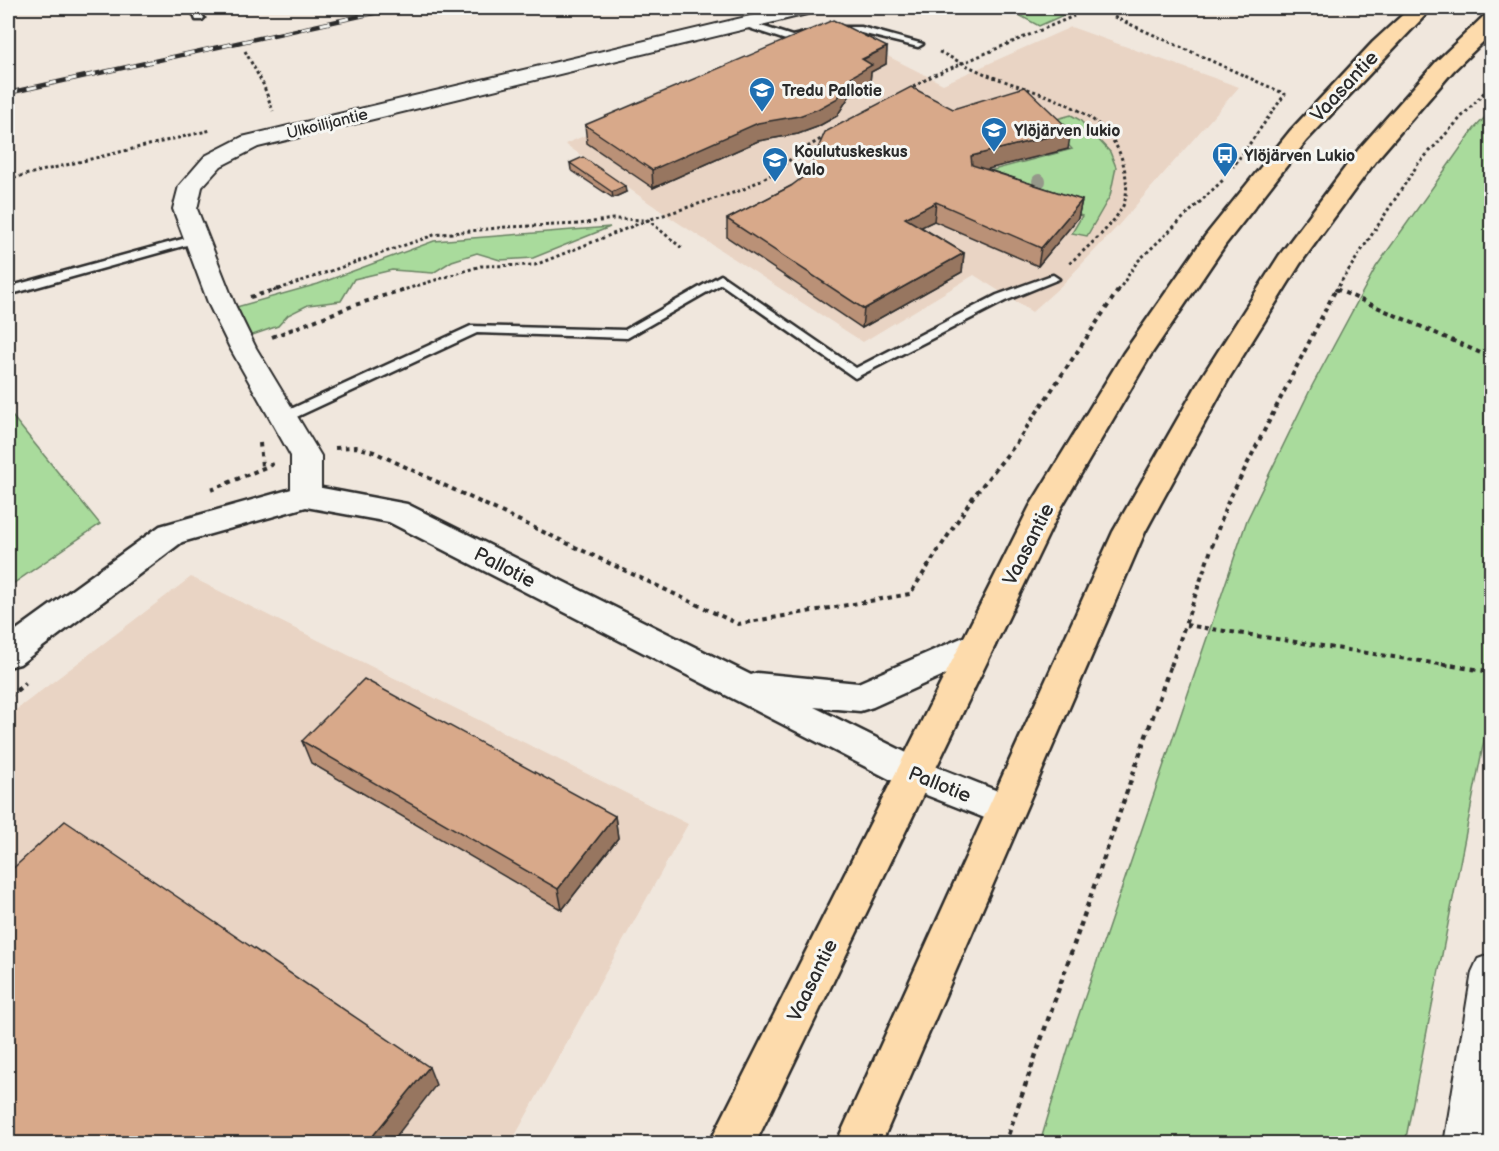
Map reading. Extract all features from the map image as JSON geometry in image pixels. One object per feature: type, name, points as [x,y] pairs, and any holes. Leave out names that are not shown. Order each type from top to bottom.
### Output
[{"type":"highway","name":"Vaasantie","points":[[731,1143],[1046,506],[1137,354],[1215,240],[1298,136],[1381,47],[1422,8]]},
{"type":"highway","points":[[858,1143],[1129,532],[1215,378],[1288,262],[1368,154],[1445,66],[1491,21]]},
{"type":"street","name":"Ulkoilijantie","points":[[306,496],[306,456],[243,348],[222,305],[185,209],[191,186],[213,161],[250,142],[807,8]]},
{"type":"street","name":"Pallotie","points":[[8,654],[171,534],[306,496],[396,512],[914,774],[1005,810]]},
{"type":"street","points":[[739,685],[860,697],[978,645]]},
{"type":"street","points":[[1465,1143],[1491,972]]},
{"type":"lane","points":[[195,8],[199,18]]},
{"type":"lane","points":[[743,23],[792,39],[834,29],[861,30],[918,44]]},
{"type":"lane","points":[[8,291],[197,239]]},
{"type":"lane","points":[[285,417],[475,329],[627,334],[721,279],[855,374],[1001,298],[1053,279]]},
{"type":"path","points":[[903,92],[932,76],[1094,8],[1285,94],[1232,169]]},
{"type":"path","points":[[918,44],[992,76],[1062,100],[1092,118],[1116,143],[1126,167],[1126,198],[1108,226],[1053,279]]},
{"type":"path","points":[[245,51],[263,84],[274,115]]},
{"type":"path","points":[[1005,1143],[1226,506],[1336,289],[1418,164],[1491,84]]},
{"type":"path","points":[[243,348],[355,305],[439,278],[481,267],[535,265],[648,220],[742,190],[776,172],[799,152],[833,132]]},
{"type":"path","points":[[414,469],[738,624],[910,594],[973,497],[1015,445],[1137,262],[1225,178]]},
{"type":"path","points":[[222,305],[297,284],[434,235],[506,227],[579,224],[613,219],[648,220],[683,249]]},
{"type":"path","points":[[1336,289],[1491,358]]},
{"type":"path","points":[[1186,625],[1491,672]]},
{"type":"shaded area","name":"Ylöjärven lukio","points":[[1071,27],[1239,87],[1116,228],[1063,284],[1032,312],[974,275],[863,342],[674,220],[565,144],[834,29],[943,84]]},
{"type":"shaded area","points":[[191,577],[688,824],[511,1143],[8,1144],[8,716]]},
{"type":"green space","points":[[1006,8],[1079,8],[1039,26]]},
{"type":"green space","points":[[1491,111],[1491,705],[1405,1143],[1040,1143],[1074,1029],[1247,520],[1312,386],[1376,267],[1474,129]]},
{"type":"green space","points":[[1071,115],[1080,120],[1110,152],[1116,167],[1110,196],[1087,236],[1072,233],[1082,216],[974,181],[974,175],[1072,149],[1046,122]]},
{"type":"green space","points":[[610,227],[533,258],[500,260],[477,253],[452,261],[433,273],[392,270],[354,279],[341,301],[308,305],[288,315],[278,326],[247,337],[233,308],[318,284],[434,241]]},
{"type":"green space","points":[[8,411],[100,524],[8,587]]},
{"type":"building","points":[[833,20],[887,47],[862,59],[872,65],[851,77],[838,98],[818,109],[799,116],[758,123],[652,170],[585,125]]},
{"type":"building","points":[[911,87],[953,109],[1025,87],[1071,131],[971,156],[972,165],[1082,200],[1041,248],[936,202],[905,218],[964,253],[864,309],[727,219],[791,186],[807,174],[825,132]]},
{"type":"building","points":[[583,157],[625,186],[612,192],[570,163]]},
{"type":"building","points":[[364,679],[615,816],[558,889],[302,741]]},
{"type":"building","points":[[65,821],[429,1067],[367,1143],[8,1143],[8,873]]},
{"type":"railway","points":[[8,93],[397,8]]},
{"type":"place","name":"Tredu Pallotie","points":[[762,113]]},
{"type":"place","name":"Ylöjärven lukio","points":[[994,153]]},
{"type":"place","name":"Ylöjärven Lukio","points":[[1225,178]]},
{"type":"place","name":"Koulutuskeskus Valo","points":[[775,183]]}]
